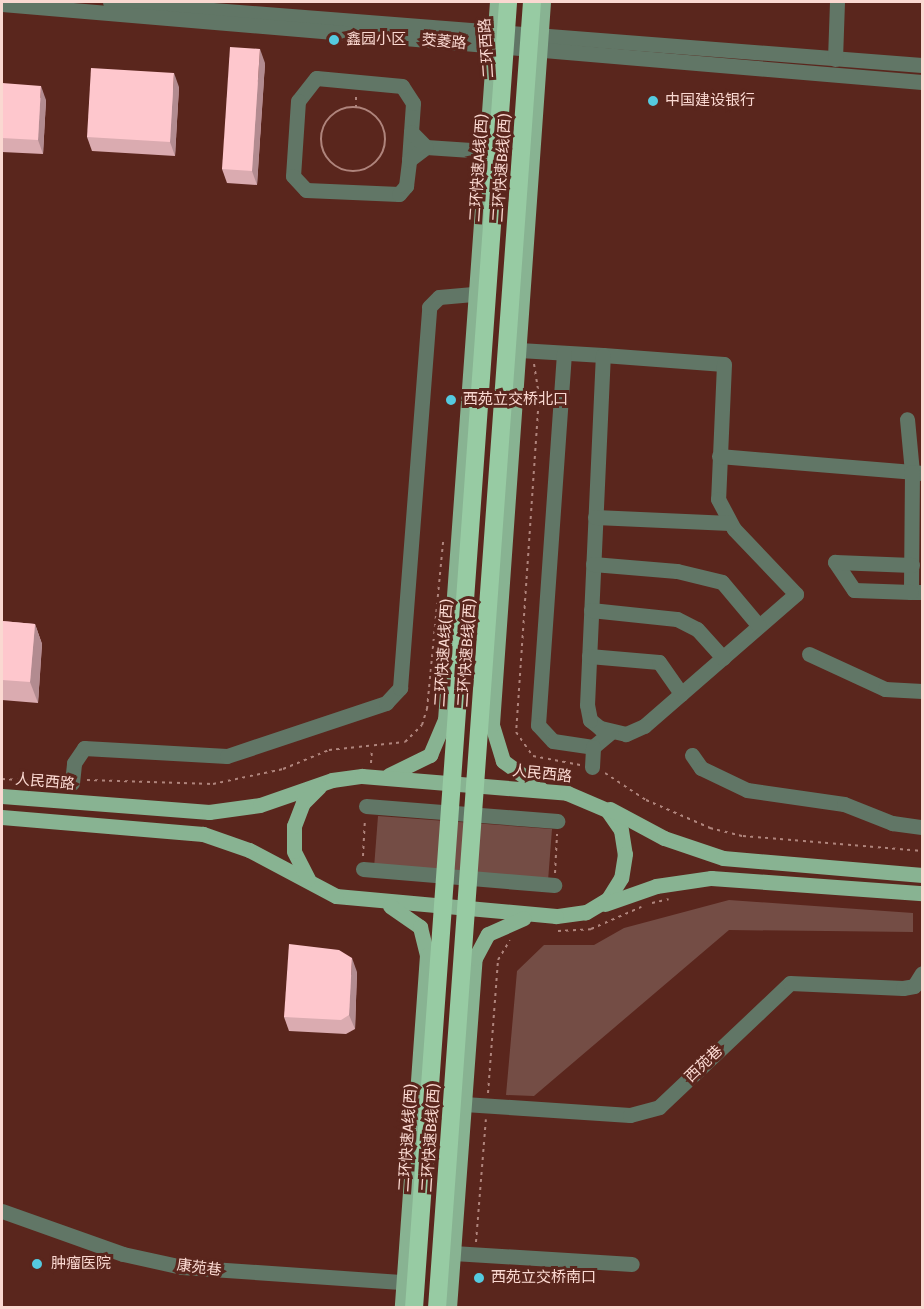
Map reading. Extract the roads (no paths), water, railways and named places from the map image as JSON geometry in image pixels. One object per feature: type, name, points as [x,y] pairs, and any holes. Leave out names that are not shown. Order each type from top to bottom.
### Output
[{"type":"highway","name":"二环快速A线(西)","points":[[414,1308],[508,2]]},
{"type":"highway","name":"二环快速B线(西)","points":[[437,1308],[532,2]]},
{"type":"main road","points":[[366,772],[406,771],[438,743],[446,712],[486,151],[500,41],[499,2]]},
{"type":"main road","points":[[542,2],[535,43],[525,351],[492,716],[496,748],[519,777],[564,787]]},
{"type":"main road","name":"二环西路","points":[[500,41],[514,93],[535,43]]},
{"type":"main road","points":[[453,615],[461,633],[476,639],[492,633],[499,619]]},
{"type":"main road","name":"人民西路","points":[[2,796],[209,812],[260,805],[332,780],[366,772],[564,787],[596,802],[615,819],[626,854],[615,889],[586,912]]},
{"type":"main road","points":[[322,890],[297,862],[294,826],[311,794],[332,780]]},
{"type":"main road","points":[[596,802],[664,838],[723,858],[922,875]]},
{"type":"main road","points":[[2,816],[203,834],[249,850],[322,890],[351,899],[393,907],[420,927],[428,956],[402,1308]]},
{"type":"main road","points":[[449,1308],[475,958],[483,939],[511,921],[556,923],[644,889],[696,879],[922,893]]},
{"type":"main road","points":[[351,899],[556,923]]},
{"type":"main road","points":[[423,1022],[430,1010],[446,1004],[461,1009],[470,1026]]},
{"type":"street","name":"茭菱路","points":[[110,2],[289,17],[500,41]]},
{"type":"street","points":[[289,17],[291,2]]},
{"type":"street","points":[[489,2],[500,41]]},
{"type":"street","points":[[835,59],[837,2]]},
{"type":"street","name":"茭菱路","points":[[2,4],[500,41],[922,65]]},
{"type":"street","name":"茭菱路","points":[[535,43],[922,82]]},
{"type":"street","points":[[316,78],[402,86],[413,103],[409,160],[406,186],[389,197],[306,190],[293,176],[298,101],[316,78]]},
{"type":"street","points":[[411,132],[426,147],[486,151]]},
{"type":"street","points":[[409,160],[426,147]]},
{"type":"street","points":[[72,783],[77,754],[84,748],[227,756],[386,704],[400,688],[429,307],[439,297],[476,294]]},
{"type":"street","points":[[525,351],[603,354],[724,364],[718,499],[730,523],[796,594],[637,731],[611,732],[590,720],[589,656],[603,354]]},
{"type":"street","points":[[564,353],[537,714],[538,725],[553,741],[593,747]]},
{"type":"street","points":[[907,419],[917,472],[912,565],[917,592],[854,590],[835,562],[912,565]]},
{"type":"street","points":[[719,456],[917,472]]},
{"type":"street","points":[[595,517],[730,523]]},
{"type":"street","points":[[593,564],[677,571],[722,582],[759,626]]},
{"type":"street","points":[[591,610],[677,619],[697,629],[723,658]]},
{"type":"street","points":[[809,654],[885,689],[922,692]]},
{"type":"street","points":[[589,656],[659,662],[681,694]]},
{"type":"street","points":[[592,767],[593,747],[611,732]]},
{"type":"street","points":[[692,755],[701,768],[747,790],[843,804],[892,823],[922,827]]},
{"type":"street","points":[[366,806],[557,821]]},
{"type":"street","points":[[363,869],[554,885]]},
{"type":"street","name":"西苑巷","points":[[464,1104],[630,1115],[659,1107],[790,983],[807,980],[903,988],[914,986],[922,973]]},
{"type":"street","name":"康苑巷","points":[[2,1211],[123,1254],[182,1268],[404,1282]]},
{"type":"street","points":[[453,1253],[633,1264]]},
{"type":"place","name":"鑫园小区","points":[[334,40]]},
{"type":"place","name":"中国建设银行","points":[[653,101]]},
{"type":"place","name":"西苑立交桥北口","points":[[451,400]]},
{"type":"place","name":"肿瘤医院","points":[[37,1264]]},
{"type":"place","name":"西苑立交桥南口","points":[[479,1278]]}]
